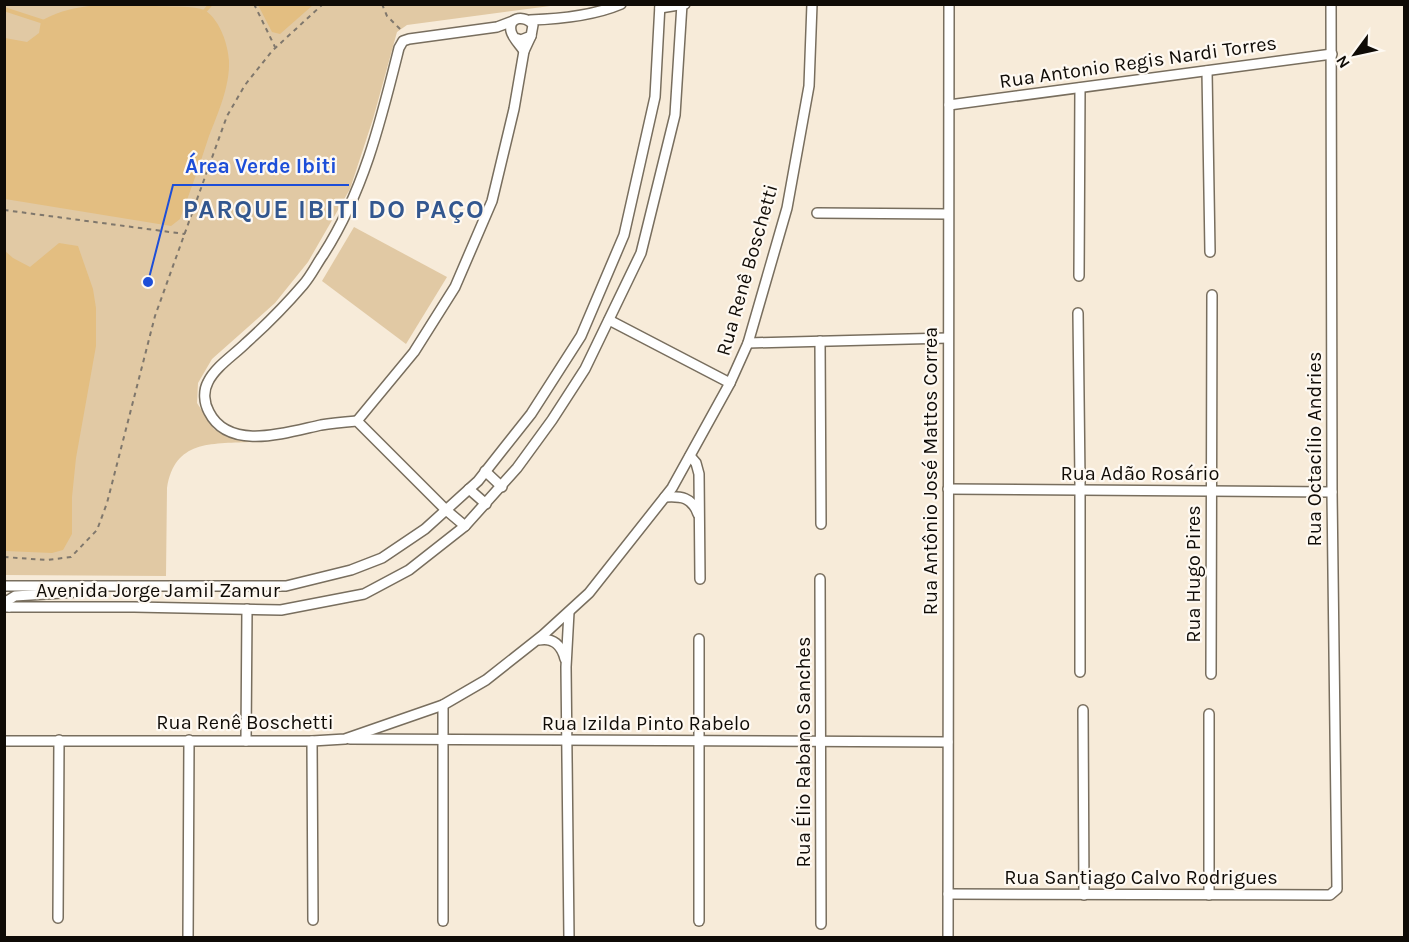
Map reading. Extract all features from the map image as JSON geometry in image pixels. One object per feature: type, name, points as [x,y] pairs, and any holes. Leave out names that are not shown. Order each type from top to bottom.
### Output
[{"type":"street","points":[[530,20],[532,33],[524,51],[514,109],[492,201],[455,286],[414,352],[357,421],[327,424],[267,436],[245,436],[227,430],[215,422],[206,405],[205,388],[214,372],[266,325],[304,284],[348,212],[366,169],[380,125],[399,48],[403,41],[497,27],[518,18],[549,19],[608,10],[621,4]]},
{"type":"street","name":"Rua Renê Boschetti","points":[[4,741],[312,741],[345,739],[443,705],[486,680],[538,640],[569,612],[589,593],[665,497],[730,383],[748,343],[787,208],[808,86],[812,4]]},
{"type":"street","name":"Rua Antônio José Mattos Correa","points":[[948,938],[949,4]]},
{"type":"street","name":"Rua Octacílio Andries","points":[[1331,4],[1332,492],[1337,878],[1337,890],[1334,893]]},
{"type":"street","points":[[660,6],[683,5]]},
{"type":"street","name":"Avenida Jorge Jamil Zamur","points":[[4,586],[286,586],[351,570],[382,558],[410,540],[446,510],[485,471],[531,414],[581,336],[624,235],[669,36],[683,5]]},
{"type":"street","name":"Avenida Jorge Jamil Zamur","points":[[93,587],[88,592],[15,596],[7,601],[7,607],[281,610],[364,594],[409,570],[465,526],[502,487],[552,420],[585,369],[641,253],[675,115],[669,36],[660,6]]},
{"type":"street","points":[[497,27],[521,40],[549,19]]},
{"type":"street","points":[[513,21],[510,27],[513,36],[524,51]]},
{"type":"street","name":"Rua Antonio Regis Nardi Torres","points":[[949,105],[1332,54]]},
{"type":"street","points":[[1207,71],[1210,252]]},
{"type":"street","points":[[1079,276],[1080,88]]},
{"type":"street","points":[[817,213],[948,214]]},
{"type":"street","name":"Rua Hugo Pires","points":[[1211,674],[1212,295]]},
{"type":"street","points":[[1078,313],[1080,672]]},
{"type":"street","points":[[609,320],[730,383]]},
{"type":"street","points":[[748,343],[948,338]]},
{"type":"street","points":[[820,341],[821,524]]},
{"type":"street","points":[[357,421],[465,526]]},
{"type":"street","points":[[690,456],[699,474],[700,579]]},
{"type":"street","points":[[485,471],[502,487]]},
{"type":"street","points":[[469,489],[486,504]]},
{"type":"street","name":"Rua Adão Rosário","points":[[948,489],[1332,492]]},
{"type":"street","points":[[665,497],[685,498],[695,506],[699,519]]},
{"type":"street","name":"Rua Élio Rabano Sanches","points":[[820,579],[821,924]]},
{"type":"street","points":[[246,741],[248,609]]},
{"type":"street","points":[[569,612],[566,668],[569,938]]},
{"type":"street","points":[[538,640],[547,638],[557,643],[563,651],[566,668]]},
{"type":"street","points":[[699,639],[699,921]]},
{"type":"street","points":[[443,705],[444,921]]},
{"type":"street","points":[[1083,710],[1084,895]]},
{"type":"street","points":[[1209,714],[1209,895]]},
{"type":"street","name":"Rua Izilda Pinto Rabelo","points":[[345,739],[948,742]]},
{"type":"street","points":[[58,918],[59,740]]},
{"type":"street","points":[[188,938],[189,740]]},
{"type":"street","points":[[312,741],[313,920]]},
{"type":"street","name":"Rua Santiago Calvo Rodrigues","points":[[948,894],[1330,895],[1334,893]]},
{"type":"path","points":[[254,4],[275,47]]},
{"type":"path","points":[[4,557],[47,560],[71,557],[97,530],[107,503],[155,316],[227,116],[245,85],[275,47],[323,4]]},
{"type":"path","points":[[382,4],[387,16],[409,39]]},
{"type":"path","points":[[4,210],[185,234]]},
{"type":"shaded area","points":[[133,4],[206,11],[219,27],[227,47],[229,70],[220,109],[180,219],[171,226],[5,199],[5,38],[27,42],[39,33],[41,21],[62,12],[97,5]]},
{"type":"shaded area","points":[[5,5],[558,5],[407,25],[397,32],[373,119],[350,189],[308,262],[275,303],[212,359],[198,383],[197,403],[214,429],[227,437],[250,442],[221,443],[196,448],[186,453],[171,472],[167,488],[166,576],[5,575]]},
{"type":"shaded area","points":[[258,5],[313,5],[280,34],[272,32]]},
{"type":"shaded area","points":[[354,227],[447,277],[406,344],[322,281]]},
{"type":"shaded area","points":[[59,243],[78,246],[93,289],[96,308],[96,346],[76,458],[72,497],[72,534],[63,550],[52,553],[5,551],[5,251],[30,267]]},
{"type":"waterway","points":[[203,13],[211,4]]},
{"type":"waterway","points":[[4,9],[44,22]]},
{"type":"place","name":"Área Verde Ibiti","points":[[148,282]]},
{"type":"district","name":"PARQUE IBITI DO PAÇO","points":[[334,209]]}]
